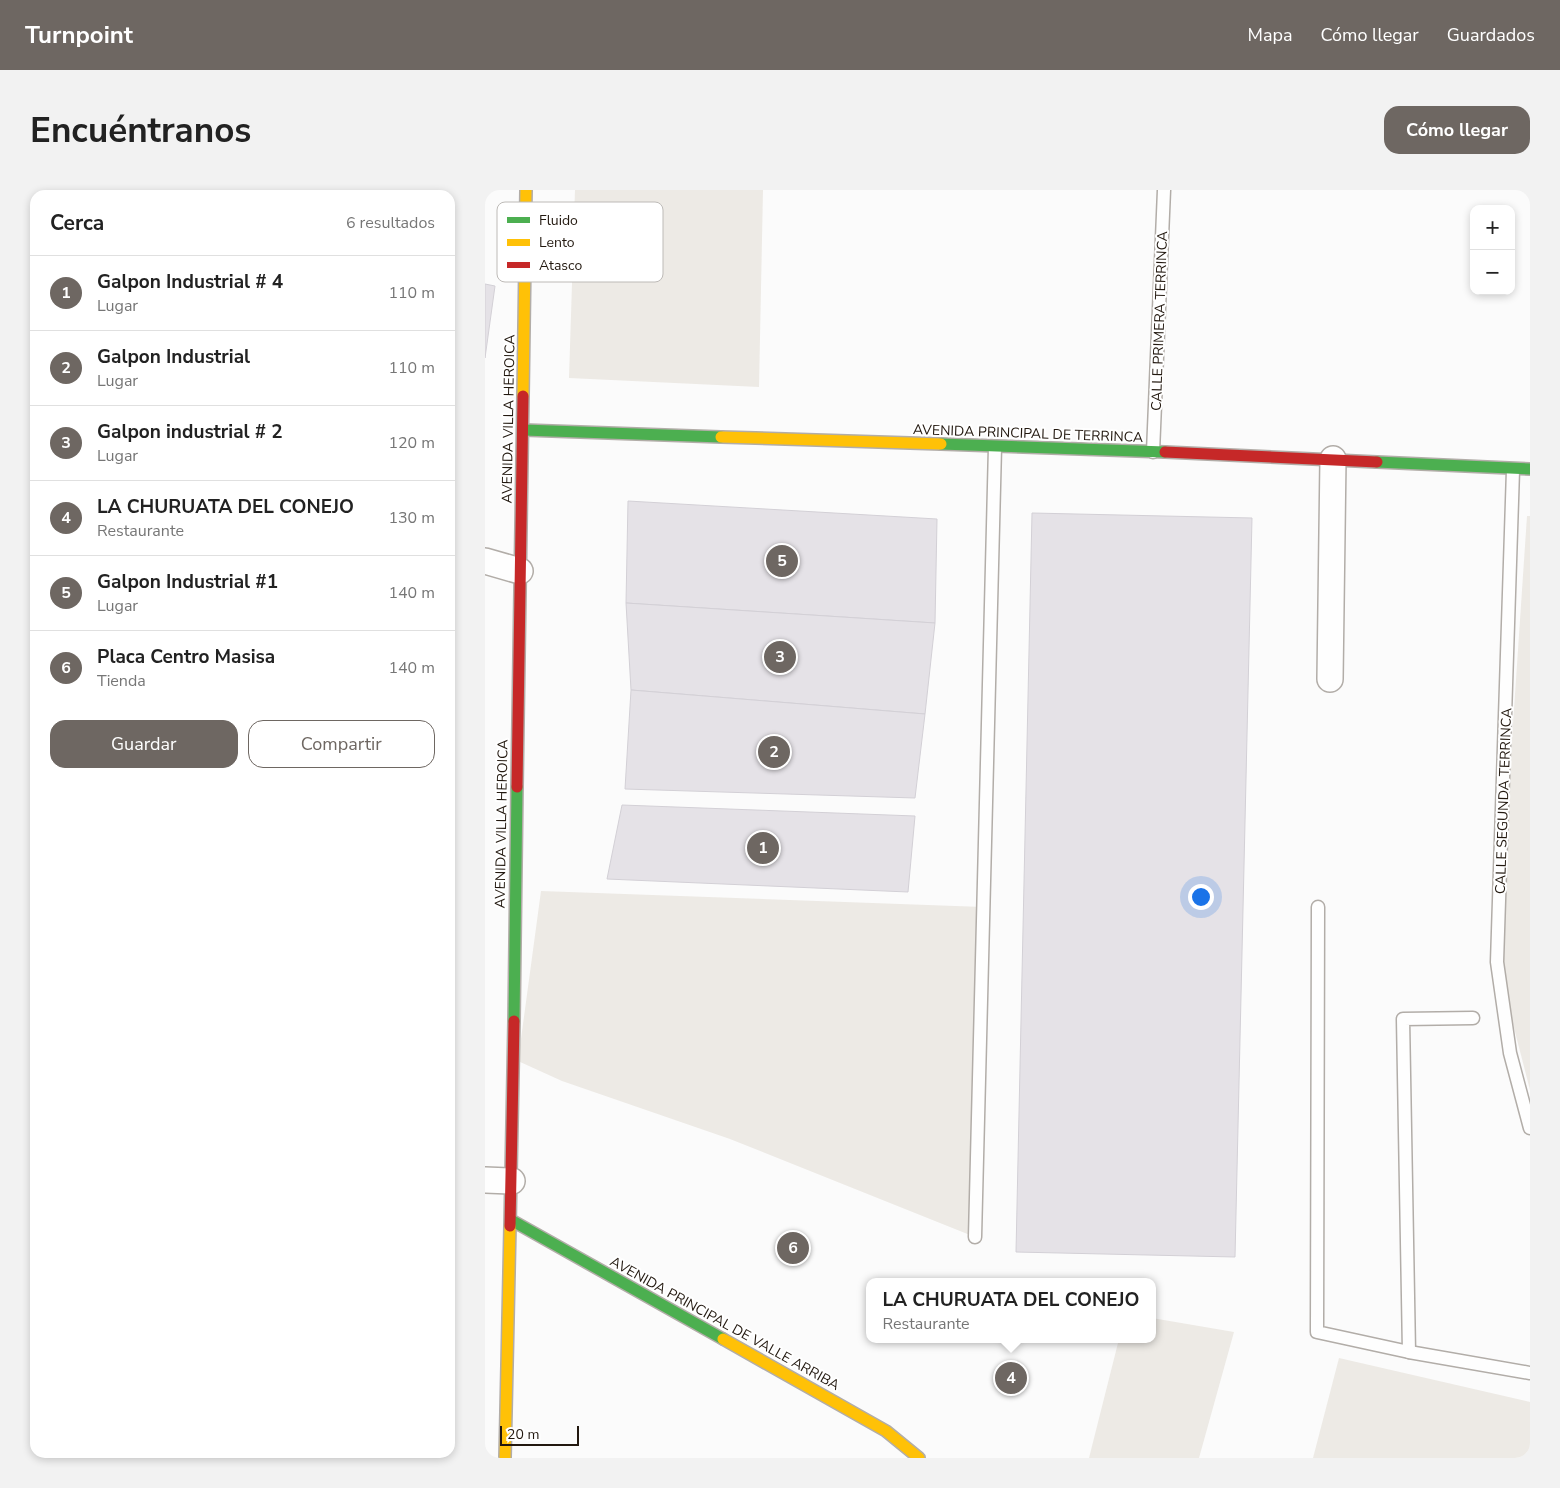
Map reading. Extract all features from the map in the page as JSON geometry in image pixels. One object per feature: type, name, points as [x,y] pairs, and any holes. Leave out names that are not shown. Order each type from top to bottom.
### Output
[{"type":"street","name":"AVENIDA VILLA HEROICA","points":[[505,1458],[512,1181],[525,282]]},
{"type":"street","name":"AVENIDA PRINCIPAL DE TERRINCA","points":[[524,430],[1153,452],[1333,459],[1513,470],[1530,469]]},
{"type":"street","points":[[1330,679],[1333,459]]},
{"type":"street","points":[[485,561],[520,571]]},
{"type":"street","points":[[485,1180],[512,1181]]},
{"type":"street","name":"AVENIDA PRINCIPAL DE VALLE ARRIBA","points":[[511,1220],[886,1431],[919,1458]]},
{"type":"lane","name":"CALLE PRIMERA TERRINCA","points":[[1153,452],[1164,190]]},
{"type":"lane","points":[[975,1237],[995,447]]},
{"type":"lane","name":"CALLE SEGUNDA TERRINCA","points":[[1513,470],[1497,962],[1510,1052],[1530,1128]]},
{"type":"lane","points":[[1318,907],[1317,1332],[1409,1352],[1530,1373]]},
{"type":"lane","points":[[1409,1352],[1403,1019],[1473,1018]]},
{"type":"shaded area","points":[[575,190],[763,190],[759,387],[569,378],[572,282],[663,282],[663,202],[575,202]]},
{"type":"shaded area","points":[[1527,516],[1530,516],[1530,1090],[1497,962]]},
{"type":"shaded area","points":[[541,891],[983,907],[975,1237],[730,1139],[562,1081],[518,1061]]},
{"type":"shaded area","points":[[1156,1319],[1234,1332],[1199,1458],[1089,1458],[1118,1343],[1156,1343]]},
{"type":"shaded area","points":[[1339,1358],[1530,1402],[1530,1458],[1313,1458]]},
{"type":"building","points":[[485,284],[495,286],[485,358]]},
{"type":"building","points":[[628,501],[937,519],[935,623],[626,603]]},
{"type":"building","points":[[1032,513],[1252,518],[1235,1257],[1016,1252]]},
{"type":"building","points":[[626,603],[935,623],[925,714],[631,690]]},
{"type":"building","points":[[631,690],[925,714],[915,798],[625,789]]},
{"type":"building","points":[[622,805],[915,816],[908,892],[607,879]]},
{"type":"traffic: fast","points":[[524,430],[721,437]]},
{"type":"traffic: fast","points":[[941,444],[1165,452]]},
{"type":"traffic: fast","points":[[1377,462],[1530,469]]},
{"type":"traffic: fast","points":[[514,1021],[517,787]]},
{"type":"traffic: fast","points":[[511,1220],[723,1339]]},
{"type":"traffic: slow","points":[[526,190],[526,202]]},
{"type":"traffic: slow","points":[[523,396],[525,282]]},
{"type":"traffic: slow","points":[[721,437],[941,444]]},
{"type":"traffic: slow","points":[[505,1458],[510,1226]]},
{"type":"traffic: slow","points":[[723,1339],[886,1431],[919,1458]]},
{"type":"traffic: jam","points":[[517,787],[523,396]]},
{"type":"traffic: jam","points":[[1165,452],[1377,462]]},
{"type":"traffic: jam","points":[[510,1226],[514,1021]]},
{"type":"place","name":"Galpon Industrial #1","points":[[782,561]]},
{"type":"place","name":"Galpon industrial # 2","points":[[780,657]]},
{"type":"place","name":"Galpon Industrial","points":[[774,752]]},
{"type":"place","name":"Galpon Industrial # 4","points":[[763,848]]},
{"type":"place","name":"Placa Centro Masisa","points":[[793,1248]]},
{"type":"place","name":"LA CHURUATA DEL CONEJO","points":[[1011,1378]]}]
